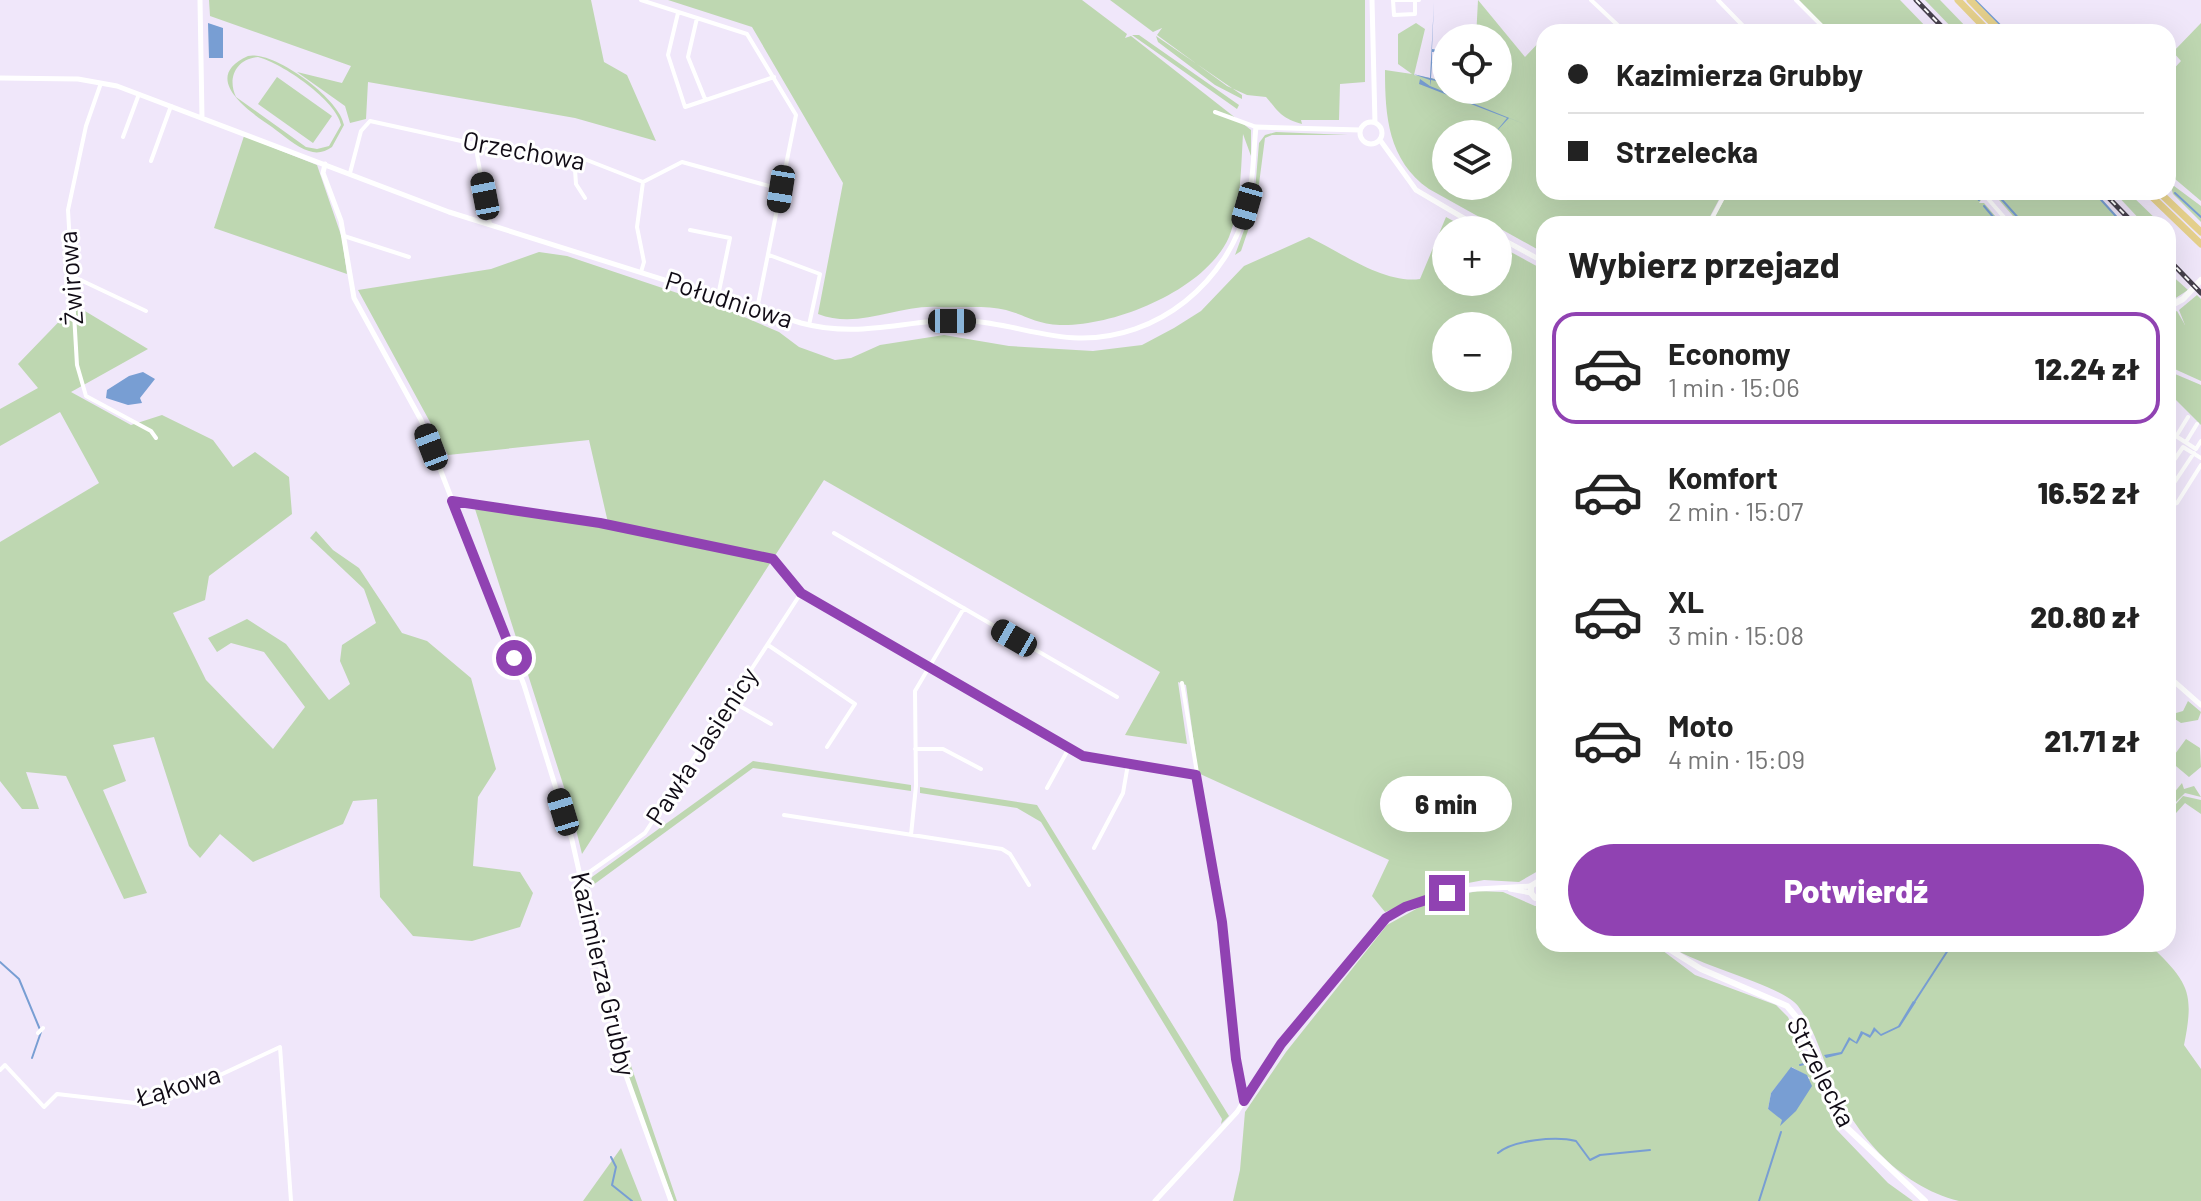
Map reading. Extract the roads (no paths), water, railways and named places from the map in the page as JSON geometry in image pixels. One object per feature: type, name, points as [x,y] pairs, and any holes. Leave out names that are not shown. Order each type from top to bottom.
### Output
[{"type":"main road","points":[[1958,0],[1981,24]]},
{"type":"main road","points":[[1970,0],[1993,24]]},
{"type":"main road","points":[[2155,200],[2172,216]]},
{"type":"main road","points":[[2167,200],[2201,232]]},
{"type":"main road","points":[[2176,220],[2201,244]]},
{"type":"main road","points":[[2176,303],[2201,280]]},
{"type":"main road","points":[[1536,886],[1531,890],[1536,898]]},
{"type":"main road","name":"Strzelecka","points":[[1672,952],[1688,963],[1787,1006],[1797,1018],[1844,1125],[1925,1201]]},
{"type":"street","points":[[200,0],[202,118]]},
{"type":"street","points":[[641,0],[747,34],[796,115],[757,309]]},
{"type":"street","points":[[1215,112],[1256,127],[1360,133],[1372,123],[1374,103],[1372,0]]},
{"type":"street","points":[[1393,0],[1417,0],[1415,14],[1394,15],[1393,0]]},
{"type":"street","points":[[1591,0],[1616,24]]},
{"type":"street","points":[[1718,0],[1741,24]]},
{"type":"street","points":[[1796,0],[1820,24]]},
{"type":"street","points":[[678,13],[668,55],[685,107],[774,77]]},
{"type":"street","points":[[697,18],[688,57],[705,99]]},
{"type":"street","name":"Południowa","points":[[0,78],[102,82],[490,224],[809,325],[865,331],[970,321],[1065,337],[1115,334],[1155,321],[1192,296],[1221,265],[1238,234],[1251,192],[1256,127]]},
{"type":"street","name":"Żwirowa","points":[[102,82],[86,126],[68,210],[81,385],[86,396],[151,431],[156,438]]},
{"type":"street","points":[[123,137],[139,94]]},
{"type":"street","points":[[151,161],[171,106]]},
{"type":"street","name":"Orzechowa","points":[[350,173],[361,131],[370,121],[475,144],[574,155],[643,182]]},
{"type":"street","points":[[1372,123],[1382,131],[1377,142]]},
{"type":"street","points":[[1360,133],[1365,144],[1377,142]]},
{"type":"street","points":[[1377,142],[1425,197],[1459,216]]},
{"type":"street","points":[[475,144],[490,224]]},
{"type":"street","points":[[574,155],[576,184],[585,198]]},
{"type":"street","points":[[641,272],[644,262],[637,227],[643,182],[682,162],[781,189]]},
{"type":"street","name":"Kazimierza Grubby","points":[[325,164],[323,173],[344,236],[356,302],[421,420],[524,685],[581,878],[623,1067],[671,1201]]},
{"type":"street","points":[[1989,200],[2003,216]]},
{"type":"street","points":[[690,230],[730,238],[718,296]]},
{"type":"street","points":[[344,236],[409,257]]},
{"type":"street","points":[[1512,245],[1536,258]]},
{"type":"street","points":[[769,255],[820,274],[809,325]]},
{"type":"street","points":[[72,276],[146,311]]},
{"type":"street","points":[[2188,417],[2176,436],[2196,449],[2201,441]]},
{"type":"street","points":[[2186,442],[2197,424]]},
{"type":"street","points":[[2176,457],[2183,447],[2201,458]]},
{"type":"street","points":[[2176,480],[2194,453]]},
{"type":"street","points":[[2176,503],[2201,465]]},
{"type":"street","points":[[452,501],[600,523],[773,559],[801,593],[1083,756],[1196,775]]},
{"type":"street","points":[[834,533],[1117,697]]},
{"type":"street","name":"Pawła Jasienicy","points":[[581,878],[645,833],[801,593]]},
{"type":"street","points":[[911,835],[915,691],[964,608]]},
{"type":"street","points":[[768,645],[855,704],[827,747]]},
{"type":"street","points":[[1182,683],[1222,922],[1236,1059],[1244,1101]]},
{"type":"street","points":[[2176,683],[2201,705]]},
{"type":"street","points":[[731,701],[771,724]]},
{"type":"street","points":[[1047,788],[1069,748]]},
{"type":"street","points":[[915,749],[943,749],[981,769]]},
{"type":"street","points":[[1094,848],[1123,793],[1128,764]]},
{"type":"street","points":[[784,815],[1002,849],[1010,854],[1029,885]]},
{"type":"street","points":[[1155,1201],[1244,1101],[1281,1044],[1390,914],[1454,891],[1531,890]]},
{"type":"street","points":[[38,1033],[43,1028]]},
{"type":"street","name":"Łąkowa","points":[[0,1070],[5,1065],[44,1107],[57,1094],[135,1103],[203,1083],[280,1047],[291,1201]]},
{"type":"water","points":[[208,23],[223,28],[223,58],[209,58]]},
{"type":"water","points":[[1432,40],[1432,80],[1430,86],[1430,80],[1413,74],[1430,78]]},
{"type":"water","points":[[1420,79],[1432,89],[1419,84]]},
{"type":"water","points":[[1471,104],[1475,104],[1536,129],[1509,118],[1505,120],[1507,118]]},
{"type":"water","points":[[143,372],[155,379],[140,398],[142,403],[128,405],[106,398],[107,390],[129,376]]},
{"type":"water","points":[[1913,1001],[1916,1002],[1900,1027],[1881,1036],[1875,1031],[1870,1038],[1863,1034],[1857,1044],[1850,1040],[1842,1054],[1826,1058],[1824,1055],[1841,1052],[1849,1037],[1856,1042],[1861,1031],[1870,1035],[1874,1027],[1881,1034],[1898,1026]]},
{"type":"water","points":[[1791,1067],[1807,1075],[1812,1086],[1796,1111],[1780,1126],[1782,1120],[1768,1109],[1771,1093]]},
{"type":"waterway","points":[[1975,0],[1999,24]]},
{"type":"waterway","points":[[2176,194],[2201,217]]},
{"type":"waterway","points":[[2002,200],[2017,216]]},
{"type":"waterway","points":[[2101,200],[2116,216]]},
{"type":"waterway","points":[[1984,206],[1992,216]]},
{"type":"waterway","points":[[1915,1001],[1947,952]]},
{"type":"waterway","points":[[0,962],[19,979],[41,1032],[32,1058]]},
{"type":"waterway","points":[[1800,1065],[1804,1064]]},
{"type":"waterway","points":[[1759,1201],[1781,1132]]},
{"type":"waterway","points":[[1498,1153],[1524,1142],[1557,1139],[1576,1141],[1590,1160],[1600,1155],[1650,1150]]},
{"type":"waterway","points":[[611,1157],[616,1167],[612,1185],[632,1201]]},
{"type":"railway","points":[[1916,0],[1939,24]]},
{"type":"railway","points":[[2111,200],[2126,216]]},
{"type":"railway","points":[[2176,267],[2201,293]]}]
